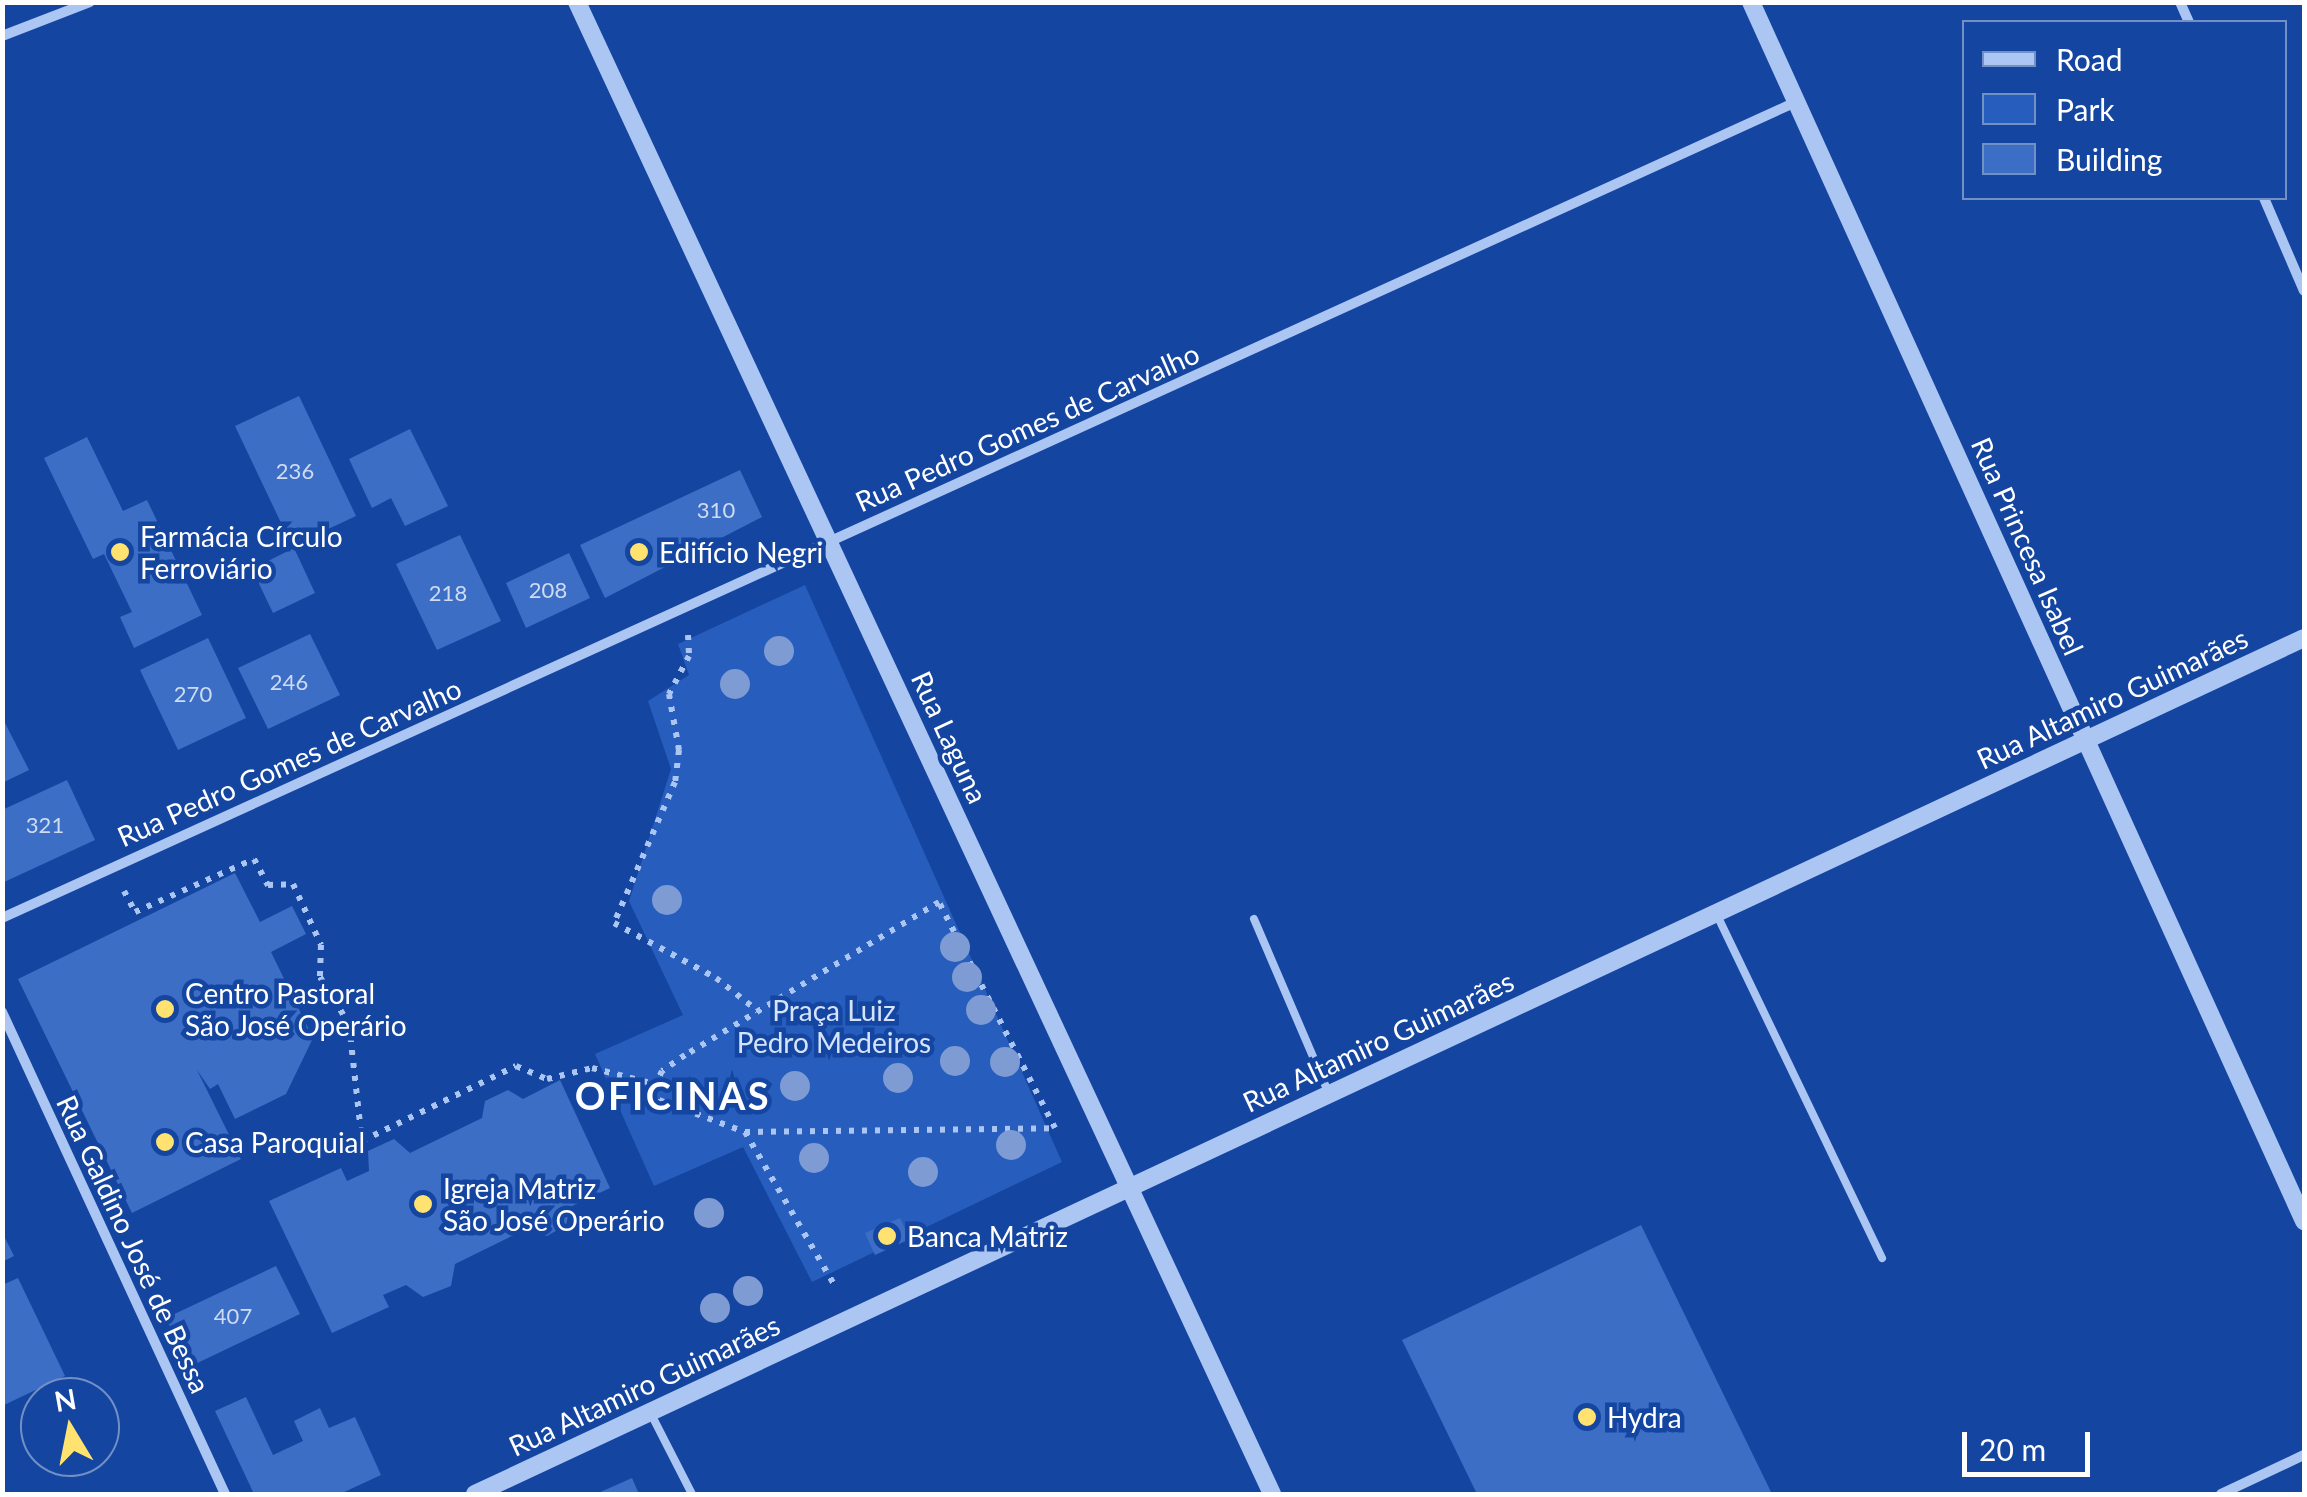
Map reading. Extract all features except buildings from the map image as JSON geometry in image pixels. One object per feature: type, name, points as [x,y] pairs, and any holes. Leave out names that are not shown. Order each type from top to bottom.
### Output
[{"type":"street","points":[[2,36],[90,2]]},
{"type":"street","name":"Rua Laguna","points":[[577,2],[1272,1494]]},
{"type":"street","name":"Rua Princesa Isabel","points":[[1751,2],[2304,1221]]},
{"type":"street","name":"Rua Pedro Gomes de Carvalho","points":[[2,918],[1796,102]]},
{"type":"street","points":[[2265,200],[2304,292]]},
{"type":"street","name":"Rua Altamiro Guimarães","points":[[475,1494],[2304,638]]},
{"type":"street","name":"Rua Galdino José de Bessa","points":[[2,1012],[225,1494]]},
{"type":"street","points":[[2220,1494],[2304,1455]]},
{"type":"lane","points":[[1716,913],[1882,1258]]},
{"type":"lane","points":[[1254,919],[1329,1094]]},
{"type":"lane","points":[[650,1412],[692,1494]]},
{"type":"path","points":[[685,629],[689,656],[669,694],[679,750],[675,782],[614,923],[716,978],[758,1010]]},
{"type":"path","points":[[124,890],[135,912],[254,859],[268,885],[293,884],[320,945],[320,977],[349,1024],[362,1141],[516,1066],[547,1079],[592,1068],[655,1084]]},
{"type":"path","points":[[939,902],[1055,1128],[746,1132],[659,1100],[655,1084],[662,1071],[758,1010],[939,902]]},
{"type":"path","points":[[746,1132],[835,1286]]},
{"type":"green space","name":"Praça Luiz Pedro Medeiros","points":[[805,585],[1062,1162],[812,1282],[743,1147],[654,1186],[595,1054],[683,1015],[629,901],[671,769],[648,701],[689,675],[678,644]]},
{"type":"place","name":"Farmácia Círculo Ferroviário","points":[[120,552]]},
{"type":"place","name":"Edifício Negri","points":[[639,552]]},
{"type":"place","name":"Centro Pastoral São José Operário","points":[[165,1009]]},
{"type":"place","name":"Casa Paroquial","points":[[165,1142]]},
{"type":"place","name":"Igreja Matriz São José Operário","points":[[423,1204]]},
{"type":"place","name":"Banca Matriz","points":[[887,1236]]},
{"type":"place","name":"Hydra","points":[[1587,1417]]},
{"type":"district","name":"OFICINAS","points":[[673,1096]]}]
